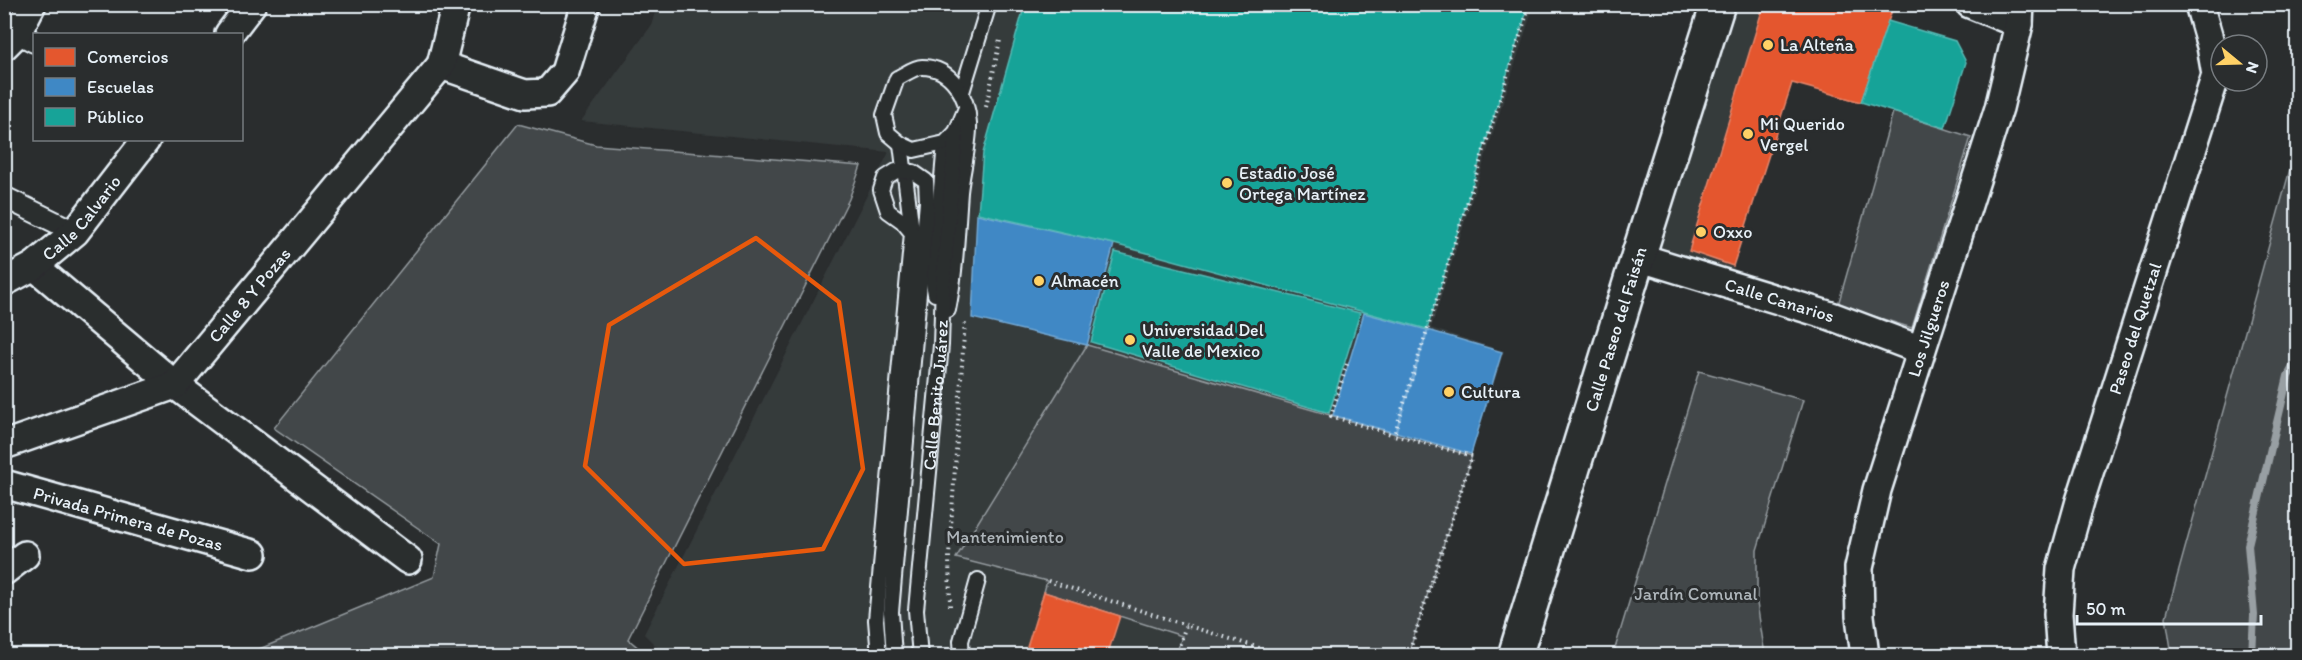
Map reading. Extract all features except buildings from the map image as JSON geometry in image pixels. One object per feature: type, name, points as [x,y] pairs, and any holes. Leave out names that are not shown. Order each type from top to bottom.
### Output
[{"type":"street","points":[[19,40],[33,4]]},
{"type":"street","points":[[230,33],[252,4]]},
{"type":"street","points":[[456,4],[441,65],[525,94],[547,93],[565,72],[586,4]]},
{"type":"street","name":"Calle Paseo del Faisán","points":[[1515,656],[1718,4]]},
{"type":"street","points":[[1970,4],[2019,14]]},
{"type":"street","name":"Paseo del Quetzal","points":[[2061,656],[2058,615],[2061,569],[2080,501],[2216,75],[2211,46],[2199,4]]},
{"type":"street","name":"Los Jilgueros","points":[[1864,656],[1859,568],[1877,490],[1999,108],[2019,14]]},
{"type":"street","name":"Calle 8 Y Pozas","points":[[175,385],[441,65]]},
{"type":"street","name":"Calle Calvario","points":[[5,282],[34,266],[75,232],[145,141]]},
{"type":"street","points":[[4,197],[75,232]]},
{"type":"street","name":"Calle Canarios","points":[[1638,257],[1832,316],[1921,350]]},
{"type":"street","points":[[34,266],[175,385],[408,560]]},
{"type":"street","points":[[4,445],[175,385]]},
{"type":"street","name":"Privada Primera de Pozas","points":[[4,484],[253,554]]},
{"type":"lane","points":[[962,92],[989,4]]},
{"type":"lane","points":[[941,345],[954,284],[962,172],[969,125],[966,108],[962,92],[944,72],[921,67],[897,78],[884,115],[888,133],[901,144],[914,150],[945,143],[956,132],[966,108]]},
{"type":"lane","name":"Calle Benito Juárez","points":[[920,656],[916,610],[941,345],[943,282],[956,132]]},
{"type":"lane","points":[[941,345],[933,282],[945,143]]},
{"type":"lane","points":[[879,656],[876,620],[912,233],[901,144]]},
{"type":"lane","points":[[894,656],[891,612],[927,202],[926,182],[913,172],[896,171],[885,178],[881,190],[888,211],[902,221],[912,233]]},
{"type":"lane","points":[[962,656],[961,641],[978,580]]},
{"type":"path","points":[[1394,435],[1530,4]]},
{"type":"path","points":[[986,107],[1000,39]]},
{"type":"path","points":[[950,609],[949,556],[965,317]]},
{"type":"path","points":[[1347,364],[1331,416],[1472,456],[1408,656]]},
{"type":"path","points":[[1048,581],[1285,656]]},
{"type":"path","points":[[1176,656],[1186,625]]},
{"type":"path","points":[[1025,654],[1030,656]]},
{"type":"highlighted area","points":[[756,238],[839,302],[863,469],[823,549],[684,564],[585,466],[609,325]]},
{"type":"shaded area","name":"Universidad Del Valle de Mexico","points":[[657,5],[1534,5],[1431,328],[1504,351],[1408,655],[665,655],[644,634],[889,152],[581,121],[651,26]]},
{"type":"shaded area","points":[[1732,5],[1893,5],[1861,102],[1792,83],[1731,277],[1659,254]]},
{"type":"green space","points":[[1893,112],[1971,137],[1912,328],[1838,305]]},
{"type":"green space","points":[[518,124],[596,145],[861,166],[849,199],[628,639],[647,655],[245,655],[434,577],[441,544],[274,428]]},
{"type":"green space","points":[[2297,144],[2297,655],[2172,655],[2166,617]]},
{"type":"green space","name":"Mantenimiento","points":[[1087,345],[1472,456],[1408,655],[1176,655],[1182,636],[1044,592],[1047,581],[956,558]]},
{"type":"green space","name":"Jardín Comunal","points":[[1699,371],[1803,400],[1757,550],[1757,603],[1765,655],[1613,655]]},
{"type":"waterway","points":[[2252,656],[2254,615],[2248,545],[2288,376],[2298,358]]},
{"type":"place","name":"La Alteña","points":[[1768,45]]},
{"type":"place","name":"Mi Querido Vergel","points":[[1748,134]]},
{"type":"place","name":"Estadio José Ortega Martínez","points":[[1227,183]]},
{"type":"place","name":"Oxxo","points":[[1701,232]]},
{"type":"place","name":"Almacén","points":[[1039,281]]},
{"type":"place","name":"Universidad Del Valle de Mexico","points":[[1130,340]]},
{"type":"place","name":"Cultura","points":[[1449,392]]}]
